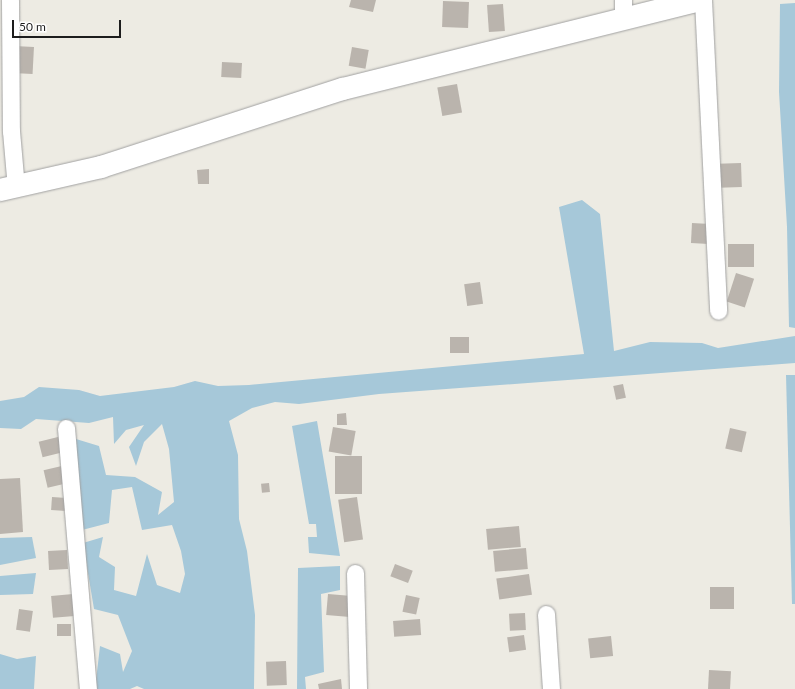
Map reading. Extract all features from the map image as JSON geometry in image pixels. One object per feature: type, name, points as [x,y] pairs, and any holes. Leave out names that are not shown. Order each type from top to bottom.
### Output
[{"type":"street","points":[[10,0],[11,131],[8,189],[101,167],[343,89],[623,9],[699,0]]},
{"type":"street","points":[[703,0],[718,310]]},
{"type":"street","points":[[66,428],[88,689]]},
{"type":"street","points":[[354,573],[358,689]]},
{"type":"street","points":[[546,614],[551,689]]},
{"type":"water","points":[[795,3],[795,328],[789,327],[787,227],[779,92],[780,4]]},
{"type":"water","points":[[582,200],[600,214],[614,351],[650,342],[702,343],[718,348],[795,336],[795,363],[379,394],[299,404],[275,402],[252,408],[229,421],[238,455],[239,519],[247,551],[255,615],[254,689],[144,689],[137,686],[130,689],[95,689],[100,646],[120,654],[123,672],[132,651],[118,615],[94,609],[83,543],[103,537],[99,557],[115,567],[114,590],[136,596],[147,554],[157,585],[180,593],[185,574],[181,551],[172,525],[142,530],[132,487],[112,490],[109,523],[82,530],[70,460],[76,439],[99,446],[106,475],[135,477],[162,492],[158,515],[174,502],[169,449],[162,424],[144,442],[136,466],[129,447],[144,425],[126,430],[114,444],[113,417],[89,423],[36,419],[21,429],[0,428],[0,401],[24,397],[39,387],[79,390],[100,396],[174,387],[195,381],[218,386],[249,385],[584,354],[559,207]]},
{"type":"water","points":[[786,375],[795,375],[795,604],[792,604]]},
{"type":"water","points":[[317,421],[340,556],[309,553],[308,537],[317,537],[316,524],[309,524],[292,426]]},
{"type":"water","points":[[32,537],[36,558],[0,565],[0,538]]},
{"type":"water","points":[[340,566],[340,590],[321,594],[324,672],[305,677],[306,689],[297,689],[298,568]]},
{"type":"water","points":[[36,573],[33,594],[0,595],[0,576]]},
{"type":"water","points":[[0,654],[17,659],[36,656],[34,689],[0,689]]},
{"type":"building","points":[[351,0],[376,0],[373,12],[349,7]]},
{"type":"building","points":[[443,1],[469,2],[468,28],[442,27]]},
{"type":"building","points":[[503,4],[505,31],[489,32],[487,5]]},
{"type":"building","points":[[14,46],[34,47],[33,74],[13,73]]},
{"type":"building","points":[[352,47],[369,50],[365,69],[349,66]]},
{"type":"building","points":[[222,62],[242,63],[241,78],[221,77]]},
{"type":"building","points":[[457,84],[462,113],[442,116],[437,87]]},
{"type":"building","points":[[741,163],[742,187],[719,188],[718,164]]},
{"type":"building","points":[[209,169],[209,184],[198,184],[197,170]]},
{"type":"building","points":[[692,223],[710,224],[709,244],[691,243]]},
{"type":"building","points":[[728,244],[754,244],[754,267],[728,267]]},
{"type":"building","points":[[736,273],[754,279],[745,307],[727,302]]},
{"type":"building","points":[[480,282],[483,304],[467,306],[464,284]]},
{"type":"building","points":[[450,337],[469,337],[469,353],[450,353]]},
{"type":"building","points":[[623,384],[626,398],[616,400],[613,386]]},
{"type":"building","points":[[346,413],[347,425],[337,425],[337,414]]},
{"type":"building","points":[[333,427],[356,431],[351,456],[329,452]]},
{"type":"building","points":[[730,428],[747,432],[742,452],[725,448]]},
{"type":"building","points":[[62,436],[66,452],[43,457],[39,442]]},
{"type":"building","points":[[335,456],[362,456],[362,494],[335,494]]},
{"type":"building","points":[[66,465],[70,483],[48,488],[44,470]]},
{"type":"building","points":[[20,478],[23,532],[0,534],[0,479]]},
{"type":"building","points":[[269,483],[270,492],[262,493],[261,484]]},
{"type":"building","points":[[52,497],[67,498],[66,511],[51,510]]},
{"type":"building","points":[[357,497],[363,540],[344,542],[338,500]]},
{"type":"building","points":[[519,526],[521,547],[488,550],[486,529]]},
{"type":"building","points":[[526,548],[528,569],[495,572],[493,551]]},
{"type":"building","points":[[67,550],[68,569],[49,570],[48,551]]},
{"type":"building","points":[[395,564],[413,571],[408,583],[390,576]]},
{"type":"building","points":[[529,574],[532,595],[499,599],[496,579]]},
{"type":"building","points":[[710,587],[734,587],[734,609],[710,609]]},
{"type":"building","points":[[73,594],[75,616],[53,618],[51,596]]},
{"type":"building","points":[[328,594],[352,596],[350,617],[326,615]]},
{"type":"building","points":[[406,595],[420,598],[416,615],[402,612]]},
{"type":"building","points":[[19,609],[33,611],[30,632],[16,630]]},
{"type":"building","points":[[525,613],[526,630],[510,631],[509,614]]},
{"type":"building","points":[[420,619],[421,635],[394,637],[393,621]]},
{"type":"building","points":[[57,624],[71,624],[71,636],[57,636]]},
{"type":"building","points":[[524,635],[526,650],[509,652],[507,637]]},
{"type":"building","points":[[611,636],[613,656],[590,658],[588,638]]},
{"type":"building","points":[[286,661],[287,685],[267,686],[266,662]]},
{"type":"building","points":[[709,670],[731,671],[730,689],[708,689]]},
{"type":"building","points":[[341,679],[342,689],[319,689],[318,684]]}]
